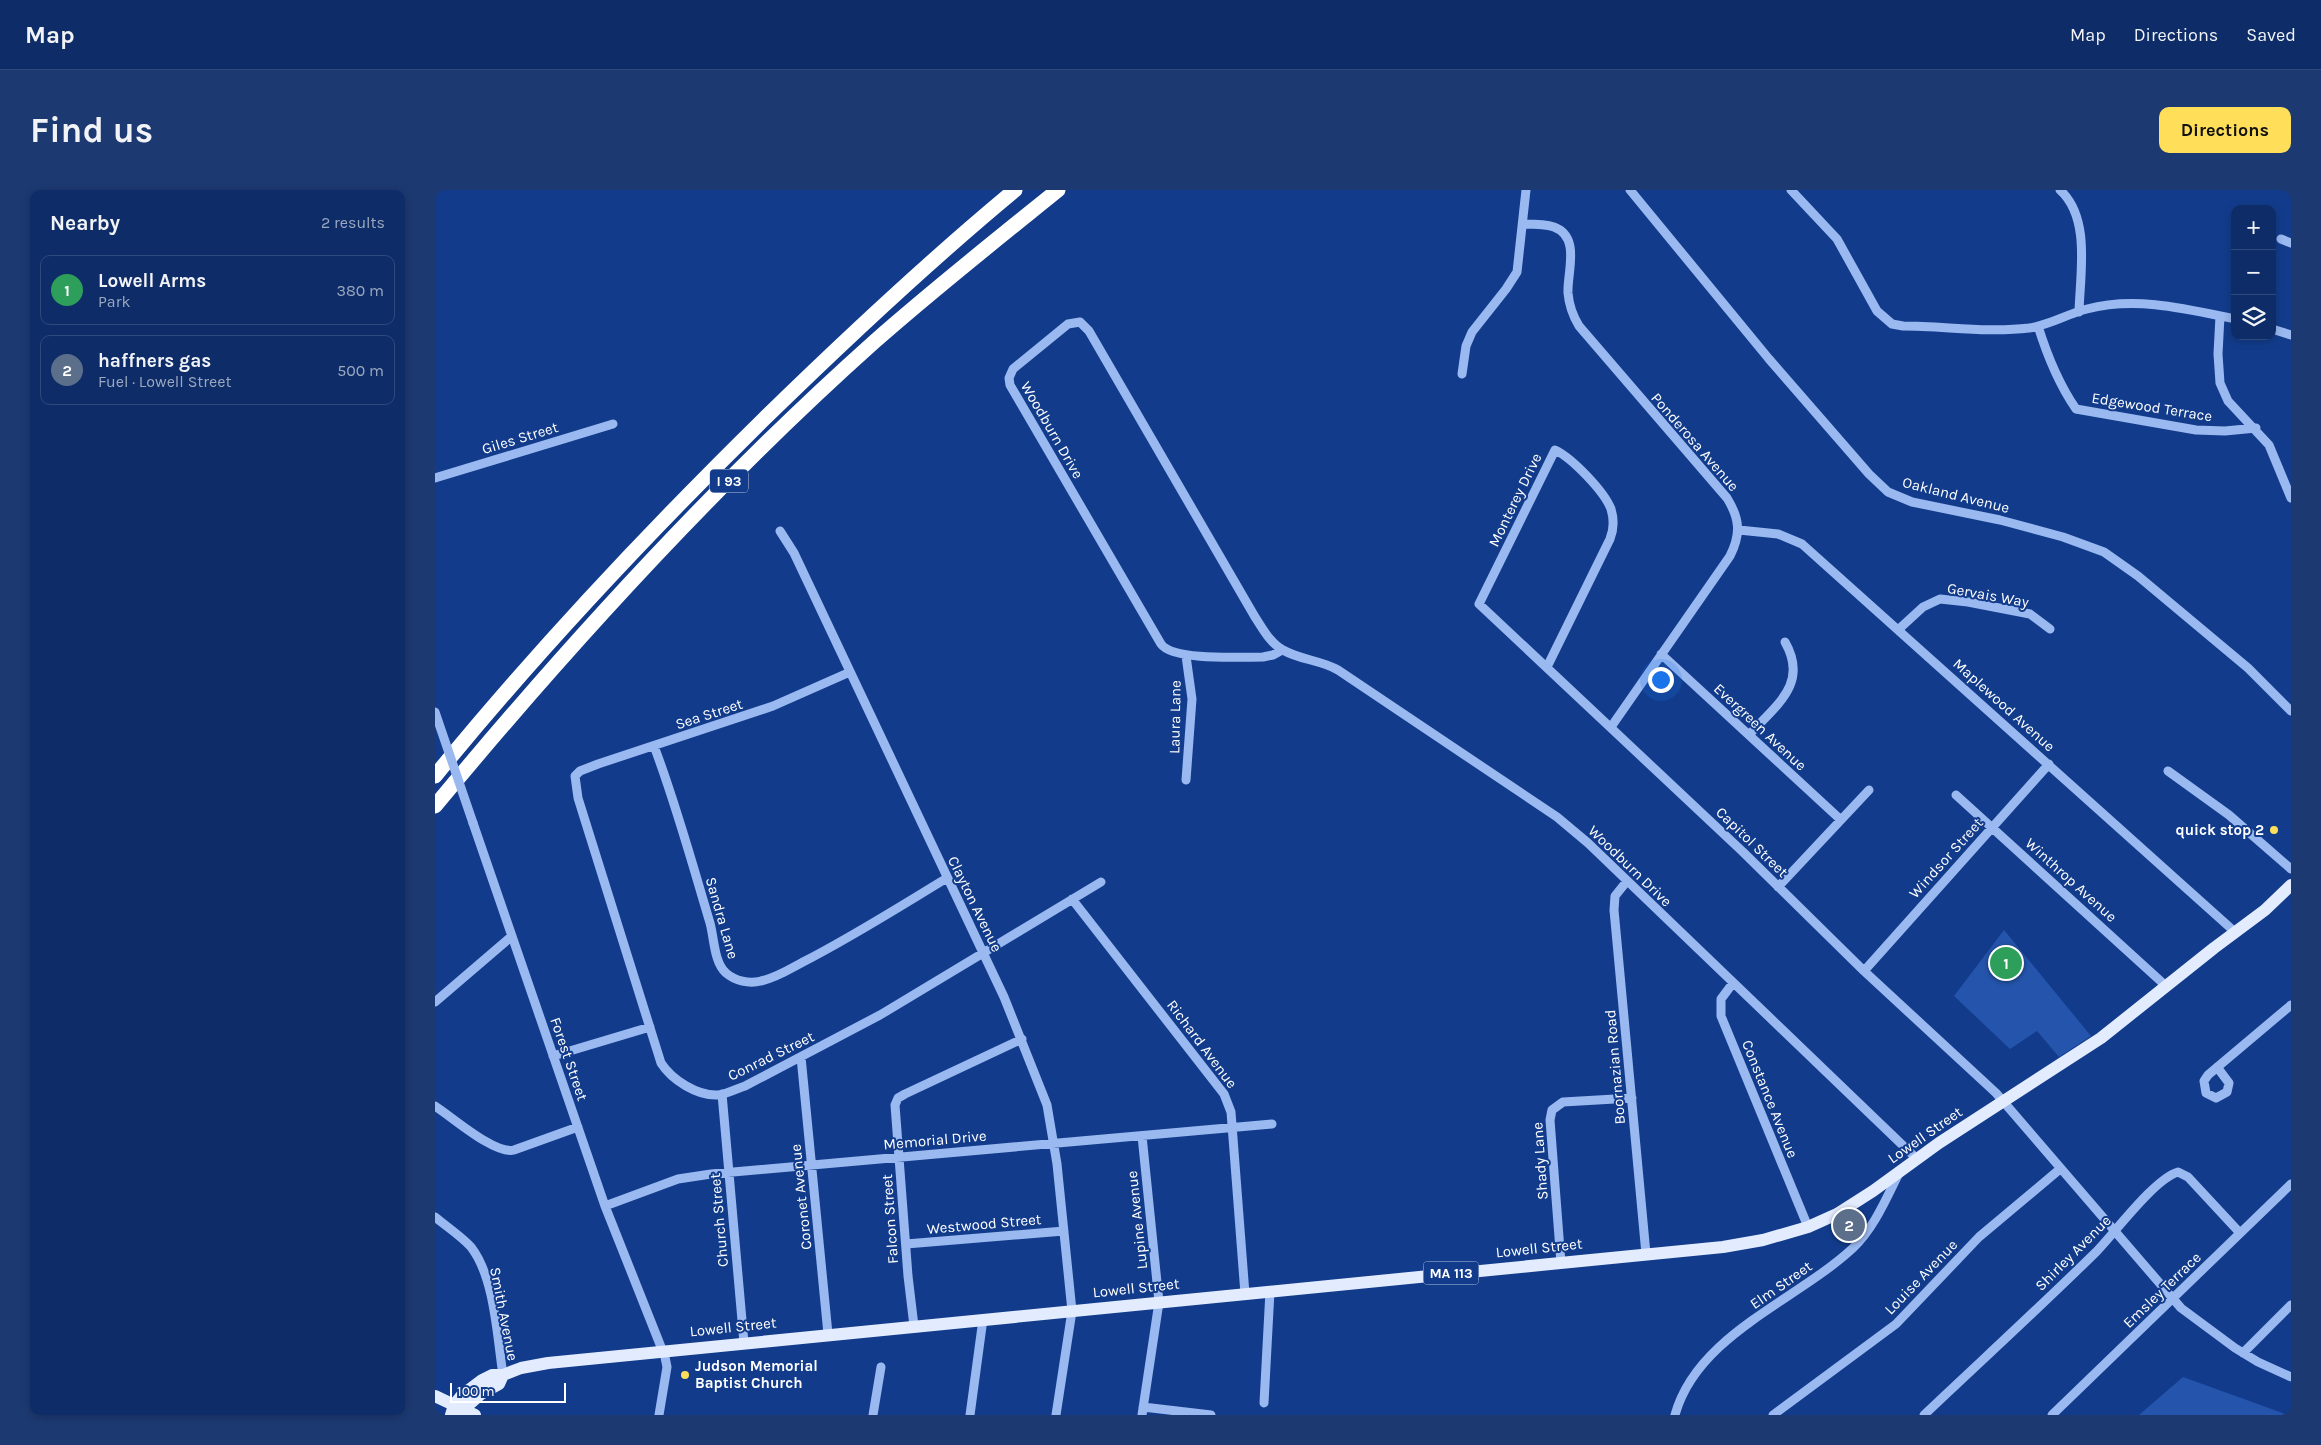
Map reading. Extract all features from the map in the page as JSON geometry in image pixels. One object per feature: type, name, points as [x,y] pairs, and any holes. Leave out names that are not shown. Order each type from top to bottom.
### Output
[{"type":"highway","name":"I 93","points":[[435,776],[552,639],[688,494],[859,327],[958,238],[1015,190]]},
{"type":"highway","name":"I 93","points":[[435,806],[583,634],[645,566],[760,450],[882,336],[1058,190]]},
{"type":"main road","name":"Lowell Street","points":[[435,1396],[460,1412],[471,1386],[491,1375],[503,1375],[521,1368],[548,1363],[1561,1263],[1763,1240],[1808,1227],[1837,1214],[2101,1038],[2265,910],[2291,885]]},
{"type":"street","points":[[1462,374],[1466,346],[1472,332],[1517,272],[1526,190]]},
{"type":"street","name":"Oakland Avenue","points":[[1630,190],[1769,359],[1869,474],[1888,492],[1911,502],[2000,520],[2063,537],[2104,552],[2138,576],[2248,668],[2291,711]]},
{"type":"street","points":[[1791,190],[1837,239],[1877,311],[1892,324],[1986,330],[2038,326],[2079,312],[2111,304],[2143,304],[2231,317]]},
{"type":"street","points":[[2060,190],[2073,207],[2080,225],[2079,312]]},
{"type":"street","name":"Ponderosa Avenue","points":[[1523,224],[1553,227],[1566,236],[1571,250],[1568,294],[1571,311],[1579,326],[1727,498],[1737,516],[1739,530]]},
{"type":"street","points":[[2281,238],[2291,242]]},
{"type":"street","points":[[2220,316],[2218,354],[2220,383],[2228,401],[2256,428],[2269,445],[2291,498]]},
{"type":"street","name":"Woodburn Drive","points":[[1282,650],[1273,656],[1263,658],[1186,656],[1170,652],[1161,644],[1010,385],[1009,378],[1013,369],[1071,323],[1082,324],[1089,331],[1255,617],[1272,642],[1282,650],[1329,665],[1542,805],[1572,829],[1917,1159]]},
{"type":"street","name":"Edgewood Terrace","points":[[2038,326],[2065,393],[2076,409],[2196,430],[2225,431],[2256,428]]},
{"type":"street","points":[[2276,330],[2291,335]]},
{"type":"street","name":"Giles Street","points":[[435,478],[613,424]]},
{"type":"street","name":"Monterey Drive","points":[[1479,604],[1555,450],[1563,454],[1604,497],[1612,511],[1613,527],[1610,539],[1547,668]]},
{"type":"street","points":[[1611,727],[1730,556],[1737,542],[1739,530]]},
{"type":"street","name":"Maplewood Avenue","points":[[1739,530],[1778,534],[1802,544],[2235,932]]},
{"type":"street","name":"Clayton Avenue","points":[[780,531],[793,553],[983,954],[1022,1040],[1047,1105],[1055,1144],[1072,1310],[1056,1415]]},
{"type":"street","name":"Gervais Way","points":[[1899,629],[1923,607],[1940,599],[1968,602],[2030,614],[2050,629]]},
{"type":"street","name":"Capitol Street","points":[[1479,604],[1611,727],[1863,971],[2004,1102],[2172,1299],[2203,1325],[2243,1353],[2291,1377]]},
{"type":"street","points":[[1749,735],[1790,690],[1794,669],[1785,642]]},
{"type":"street","name":"Evergreen Avenue","points":[[1661,654],[1841,820]]},
{"type":"street","name":"Laura Lane","points":[[1186,656],[1192,699],[1186,780]]},
{"type":"street","name":"Sea Street","points":[[575,776],[580,771],[592,766],[773,706],[850,672]]},
{"type":"street","name":"Forest Street","points":[[435,712],[605,1206],[662,1351],[667,1367],[659,1415]]},
{"type":"street","name":"Sandra Lane","points":[[654,746],[690,852],[713,933],[718,960],[724,972],[734,978],[747,982],[761,981],[776,975],[834,946],[947,878]]},
{"type":"street","name":"Windsor Street","points":[[1863,971],[2049,764]]},
{"type":"street","points":[[2168,771],[2229,815],[2291,869]]},
{"type":"street","name":"Conrad Street","points":[[575,776],[578,798],[661,1063],[666,1072],[676,1080],[708,1095],[722,1094],[745,1086],[880,1015],[1101,882]]},
{"type":"street","points":[[1778,887],[1869,790]]},
{"type":"street","name":"Winthrop Avenue","points":[[1956,795],[2166,986]]},
{"type":"street","name":"Boornazian Road","points":[[1627,881],[1617,891],[1614,903],[1647,1254]]},
{"type":"street","name":"Richard Avenue","points":[[1072,899],[1219,1085],[1228,1103],[1245,1294]]},
{"type":"street","points":[[435,1002],[512,936]]},
{"type":"street","name":"Constance Avenue","points":[[1733,983],[1721,999],[1721,1016],[1808,1227]]},
{"type":"street","points":[[2217,1067],[2291,1005]]},
{"type":"street","points":[[553,1056],[649,1027]]},
{"type":"street","name":"Falcon Street","points":[[914,1326],[895,1105],[898,1098],[1022,1040]]},
{"type":"street","name":"Coronet Avenue","points":[[801,1057],[828,1334]]},
{"type":"street","name":"Church Street","points":[[722,1094],[744,1343]]},
{"type":"street","name":"Shady Lane","points":[[1561,1263],[1550,1120],[1552,1110],[1563,1102],[1632,1098]]},
{"type":"street","points":[[435,1106],[495,1147],[507,1152],[578,1127]]},
{"type":"street","name":"Memorial Drive","points":[[605,1206],[678,1179],[729,1172],[1272,1124]]},
{"type":"street","name":"Lupine Avenue","points":[[1143,1136],[1159,1302],[1143,1411]]},
{"type":"street","name":"Louise Avenue","points":[[1773,1415],[1896,1324],[1979,1237],[2060,1169]]},
{"type":"street","name":"Elm Street","points":[[1675,1415],[1691,1377],[1712,1353],[1854,1247],[1879,1212],[1900,1172]]},
{"type":"street","name":"Shirley Avenue","points":[[1924,1415],[2114,1232],[2166,1178],[2178,1172],[2188,1176],[2241,1233]]},
{"type":"street","name":"Emsley Terrace","points":[[2052,1415],[2291,1184]]},
{"type":"street","name":"Smith Avenue","points":[[435,1218],[469,1245],[481,1265],[489,1288],[503,1375]]},
{"type":"street","name":"Westwood Street","points":[[906,1244],[1064,1231]]},
{"type":"street","points":[[1264,1403],[1270,1291]]},
{"type":"street","points":[[2243,1353],[2291,1305]]},
{"type":"street","points":[[970,1415],[983,1319]]},
{"type":"street","points":[[873,1415],[881,1367]]},
{"type":"street","points":[[1143,1411],[1211,1415]]},
{"type":"shaded area","points":[[2004,930],[2091,1036],[2059,1057],[2037,1031],[2010,1049],[1954,996]]},
{"type":"shaded area","points":[[2183,1377],[2288,1415],[2139,1415]]},
{"type":"place","name":"quick stop 2","points":[[2274,830]]},
{"type":"place","name":"Lowell Arms","points":[[2006,963]]},
{"type":"place","name":"haffners gas","points":[[1849,1225]]},
{"type":"place","name":"Judson Memorial Baptist Church","points":[[685,1375]]}]
